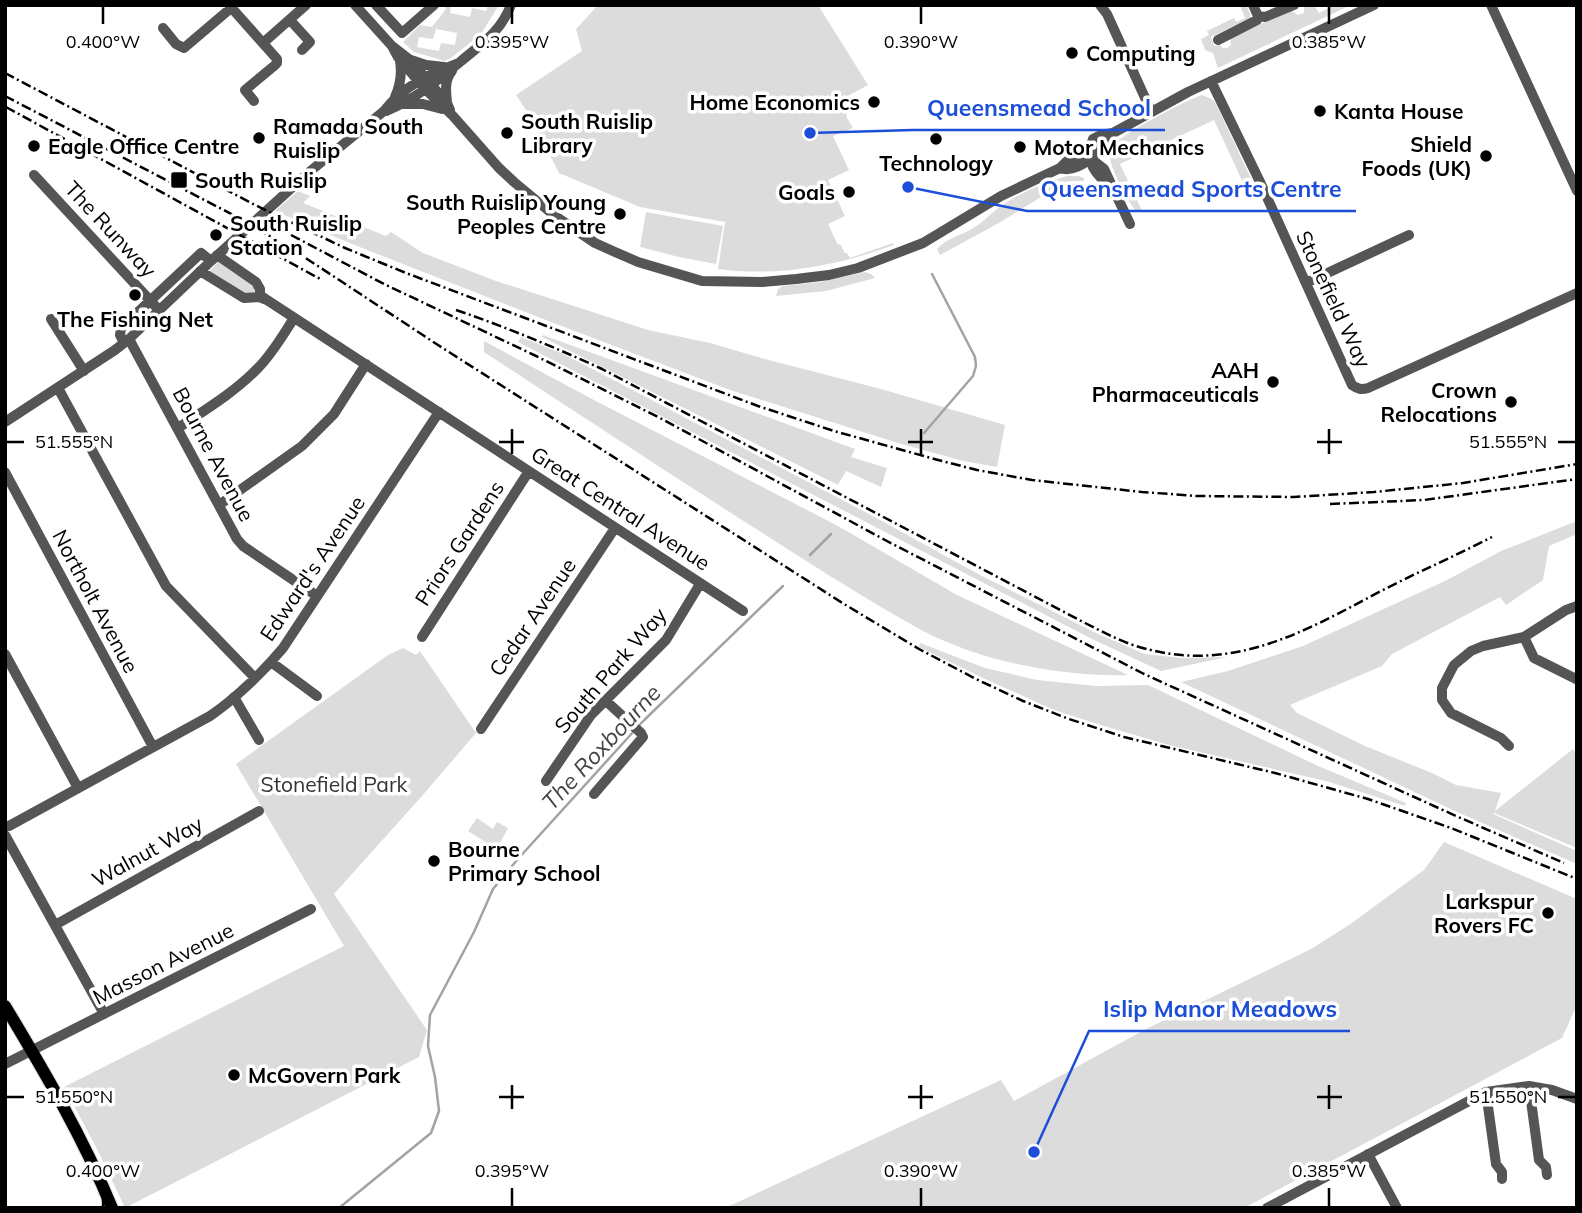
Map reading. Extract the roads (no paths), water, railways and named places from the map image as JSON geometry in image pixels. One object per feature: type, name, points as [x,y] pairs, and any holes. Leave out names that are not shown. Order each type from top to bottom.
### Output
[{"type":"main road","points":[[5,1006],[92,1161],[112,1208]]},
{"type":"street","points":[[263,43],[306,5]]},
{"type":"street","points":[[355,5],[392,46],[410,60],[425,83]]},
{"type":"street","points":[[376,5],[402,33],[434,5]]},
{"type":"street","points":[[5,422],[127,341],[308,173],[387,107],[454,66],[491,37],[511,5]]},
{"type":"street","points":[[1100,5],[1107,14],[1152,111]]},
{"type":"street","points":[[1253,5],[1258,16]]},
{"type":"street","points":[[1258,16],[1265,17],[1294,5]]},
{"type":"street","points":[[398,57],[425,83],[514,182],[572,229],[595,243],[638,262],[702,281],[762,282],[829,275],[858,268],[923,243],[1001,196],[1060,168],[1074,169],[1099,151],[1113,133],[1152,111],[1374,5]]},
{"type":"street","points":[[1491,5],[1577,191]]},
{"type":"street","points":[[163,28],[176,44],[184,48],[230,6],[277,59],[277,63],[245,90],[254,102]]},
{"type":"street","points":[[1218,40],[1257,20],[1258,16]]},
{"type":"street","points":[[290,20],[310,42],[302,50]]},
{"type":"street","points":[[387,107],[395,97],[400,83],[401,70],[392,46]]},
{"type":"street","points":[[410,60],[435,66],[454,66]]},
{"type":"street","points":[[449,110],[446,81],[454,66]]},
{"type":"street","name":"Stonefield Way","points":[[1211,81],[1352,385],[1362,390],[1368,388],[1577,293]]},
{"type":"street","points":[[403,104],[425,83]]},
{"type":"street","points":[[387,107],[423,104],[449,110]]},
{"type":"street","points":[[1090,158],[1097,175],[1113,189],[1130,224]]},
{"type":"street","name":"The Runway","points":[[34,175],[159,310]]},
{"type":"street","points":[[1306,283],[1409,236]]},
{"type":"street","name":"Great Central Avenue","points":[[149,300],[201,253],[218,255],[256,282],[260,295],[267,300],[743,611]]},
{"type":"street","name":"Great Central Avenue","points":[[200,271],[243,298],[259,297],[267,300]]},
{"type":"street","points":[[127,341],[120,335],[121,328],[149,300]]},
{"type":"street","points":[[178,428],[250,376],[270,355],[294,318]]},
{"type":"street","points":[[51,319],[84,371]]},
{"type":"street","name":"Bourne Avenue","points":[[127,341],[178,428],[237,539],[243,546],[317,596]]},
{"type":"street","points":[[219,505],[302,446],[334,414],[366,364]]},
{"type":"street","points":[[58,388],[166,586],[254,677]]},
{"type":"street","name":"Edward's Avenue","points":[[6,831],[78,788],[210,716],[234,698],[283,648],[439,412]]},
{"type":"street","name":"Priors Gardens","points":[[422,637],[529,471]]},
{"type":"street","name":"Northolt Avenue","points":[[5,472],[153,747]]},
{"type":"street","name":"Cedar Avenue","points":[[481,729],[615,528]]},
{"type":"street","name":"South Park Way","points":[[547,781],[592,715],[666,640],[700,583]]},
{"type":"street","points":[[1509,746],[1501,738],[1451,713],[1442,700],[1442,688],[1454,665],[1471,651],[1524,637],[1566,610],[1577,606]]},
{"type":"street","points":[[1524,637],[1534,658],[1576,679]]},
{"type":"street","points":[[5,654],[78,788]]},
{"type":"street","points":[[271,662],[317,696]]},
{"type":"street","points":[[234,698],[259,740]]},
{"type":"street","points":[[594,794],[643,737],[606,701]]},
{"type":"street","name":"Walnut Way","points":[[55,925],[259,811]]},
{"type":"street","points":[[6,831],[104,1014]]},
{"type":"street","name":"Masson Avenue","points":[[5,1065],[311,909]]},
{"type":"street","points":[[1529,1086],[1539,1160],[1546,1167],[1547,1175]]},
{"type":"street","points":[[1267,1208],[1284,1204],[1368,1154],[1486,1092],[1529,1086],[1552,1090],[1577,1099]]},
{"type":"street","points":[[1486,1092],[1496,1164],[1502,1172],[1502,1179]]},
{"type":"street","points":[[1368,1154],[1397,1208]]},
{"type":"waterway","name":"The Roxbourne","points":[[924,433],[973,376],[976,366],[975,357],[932,274]]},
{"type":"waterway","name":"The Roxbourne","points":[[810,555],[831,534]]},
{"type":"waterway","name":"The Roxbourne","points":[[638,726],[783,586]]},
{"type":"waterway","name":"The Roxbourne","points":[[339,1208],[431,1133],[439,1111],[428,1046],[430,1015],[474,932],[493,889],[634,731]]},
{"type":"railway","points":[[5,73],[255,205],[345,248],[406,273],[758,406],[834,431],[977,470],[1032,480],[1142,492],[1197,496],[1294,497],[1463,483],[1577,464]]},
{"type":"railway","points":[[5,96],[237,217],[295,251],[844,604],[976,679],[1023,701],[1124,737],[1275,773],[1368,799],[1451,828],[1577,879]]},
{"type":"railway","points":[[6,107],[322,280]]},
{"type":"railway","points":[[291,235],[384,284],[660,418],[885,540],[1144,674],[1564,863]]},
{"type":"railway","points":[[456,310],[602,369],[1097,629],[1133,645],[1168,653],[1200,656],[1232,653],[1262,646],[1321,622],[1492,537]]},
{"type":"railway","points":[[1330,504],[1424,500],[1577,479]]},
{"type":"place","name":"Computing","points":[[1072,53]]},
{"type":"place","name":"Home Economics","points":[[874,102]]},
{"type":"place","name":"Kanta House","points":[[1320,111]]},
{"type":"place","name":"South Ruislip Library","points":[[507,133]]},
{"type":"place","name":"Queensmead School","points":[[810,133]]},
{"type":"place","name":"Ramada South Ruislip","points":[[259,138]]},
{"type":"place","name":"Technology","points":[[936,139]]},
{"type":"place","name":"Eagle Office Centre","points":[[34,146]]},
{"type":"place","name":"Motor Mechanics","points":[[1020,147]]},
{"type":"place","name":"Shield Foods (UK)","points":[[1486,156]]},
{"type":"place","name":"South Ruislip","points":[[179,180]]},
{"type":"place","name":"Queensmead Sports Centre","points":[[908,187]]},
{"type":"place","name":"Goals","points":[[849,192]]},
{"type":"place","name":"South Ruislip Young Peoples Centre","points":[[620,214]]},
{"type":"place","name":"South Ruislip Station","points":[[216,235]]},
{"type":"place","name":"The Fishing Net","points":[[135,295]]},
{"type":"place","name":"AAH Pharmaceuticals","points":[[1273,382]]},
{"type":"place","name":"Crown Relocations","points":[[1511,402]]},
{"type":"place","name":"Bourne Primary School","points":[[434,861]]},
{"type":"place","name":"Larkspur Rovers FC","points":[[1548,913]]},
{"type":"place","name":"McGovern Park","points":[[234,1075]]},
{"type":"place","name":"Islip Manor Meadows","points":[[1034,1152]]},
{"type":"park label","name":"Stonefield Park","points":[[334,784]]}]
